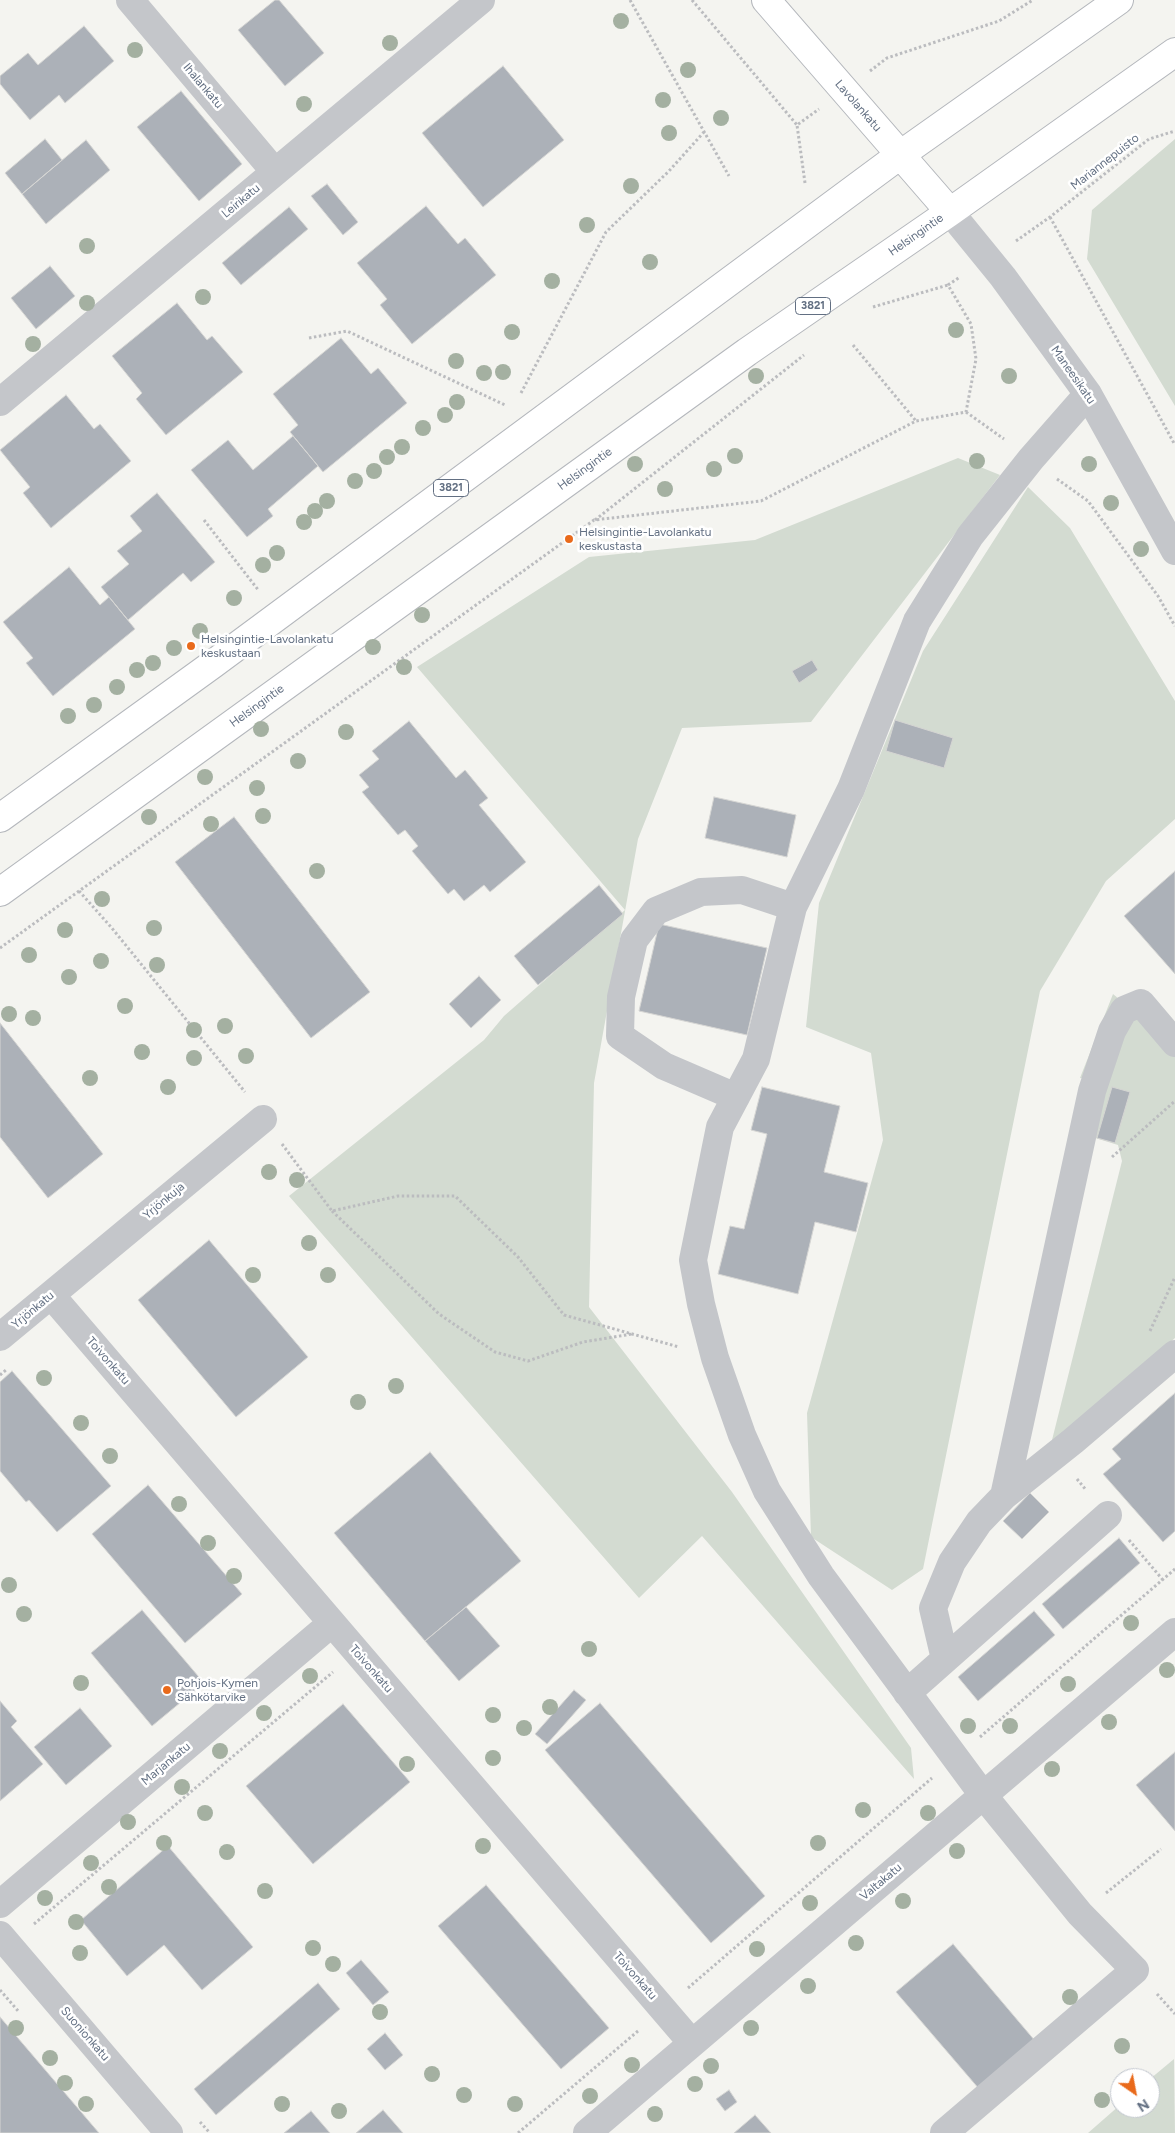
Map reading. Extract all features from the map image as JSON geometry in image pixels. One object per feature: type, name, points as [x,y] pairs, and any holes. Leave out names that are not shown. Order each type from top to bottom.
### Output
[{"type":"main road","name":"Lavolankatu","points":[[766,0],[950,212]]},
{"type":"main road","name":"3821","points":[[0,818],[213,664],[900,155],[1119,0]]},
{"type":"main road","name":"Helsingintie","points":[[0,892],[740,357],[950,212],[1175,52]]},
{"type":"street","name":"Ihalankatu","points":[[130,0],[275,172]]},
{"type":"street","name":"Leirikatu","points":[[0,402],[481,0]]},
{"type":"street","name":"Maneesikatu","points":[[950,212],[989,259],[1088,394],[1175,551]]},
{"type":"street","points":[[944,2133],[1135,1970],[1080,1914],[983,1795],[821,1576],[768,1491],[742,1435],[715,1358],[701,1304],[693,1260],[720,1127],[756,1059],[794,907],[851,789],[917,621],[970,536],[1031,459],[1088,394]]},
{"type":"street","points":[[736,1096],[664,1066],[620,1036],[621,997],[634,940],[656,911],[701,892],[742,890],[794,907]]},
{"type":"street","points":[[1004,1496],[1092,1090],[1112,1031],[1124,1010],[1141,1003],[1175,1043]]},
{"type":"street","name":"Yrjönkuja","points":[[58,1289],[263,1119]]},
{"type":"street","name":"Yrjönkatu","points":[[0,1337],[58,1289]]},
{"type":"street","name":"Toivonkatu","points":[[58,1289],[332,1623],[692,2043]]},
{"type":"street","points":[[945,1659],[933,1608],[952,1562],[979,1522],[1004,1496],[1073,1442],[1175,1354]]},
{"type":"street","points":[[907,1692],[1108,1515]]},
{"type":"street","name":"Marjankatu","points":[[0,1904],[332,1623]]},
{"type":"street","name":"Valtakatu","points":[[587,2133],[1175,1632]]},
{"type":"street","name":"Suonionkatu","points":[[4,1940],[169,2133]]},
{"type":"path","points":[[630,0],[730,176]]},
{"type":"path","points":[[692,0],[797,125],[806,182],[799,188]]},
{"type":"path","points":[[797,125],[887,58],[999,20],[1033,0]]},
{"type":"path","name":"Mariannepuisto","points":[[867,311],[876,306],[948,285],[1050,217],[1149,138],[1175,131]]},
{"type":"path","points":[[517,400],[606,232],[669,171],[704,132]]},
{"type":"path","points":[[1050,217],[1175,445]]},
{"type":"path","points":[[948,285],[971,324],[976,359],[966,412]]},
{"type":"path","points":[[309,338],[347,331],[513,409]]},
{"type":"path","points":[[853,345],[916,421]]},
{"type":"path","points":[[0,948],[594,520],[810,351]]},
{"type":"path","points":[[594,520],[761,501],[916,421],[966,412],[1088,501],[1158,596],[1175,626]]},
{"type":"path","points":[[204,520],[262,595]]},
{"type":"path","points":[[79,891],[111,927],[248,1096],[332,1211],[439,1314],[495,1352],[528,1361],[583,1342],[635,1334]]},
{"type":"path","points":[[1069,1194],[1175,1101]]},
{"type":"path","points":[[332,1211],[398,1196],[455,1196],[518,1257],[564,1315],[715,1358]]},
{"type":"path","points":[[0,1375],[7,1369]]},
{"type":"path","points":[[518,2133],[1175,1570]]},
{"type":"path","points":[[4,1940],[336,1669]]},
{"type":"path","points":[[1080,1914],[1160,1849]]},
{"type":"shaded area","points":[[1175,139],[1175,406],[1087,259],[1092,210]]},
{"type":"shaded area","points":[[958,458],[1000,475],[811,722],[682,728],[638,839],[594,1083],[589,1307],[732,1492],[911,1748],[914,1779],[702,1536],[639,1598],[289,1196],[484,1040],[504,1016],[625,910],[417,667],[589,557],[755,540]]},
{"type":"shaded area","points":[[1028,487],[1070,528],[1175,701],[1175,819],[1106,881],[1040,991],[923,1569],[892,1590],[811,1537],[807,1413],[883,1140],[871,1053],[806,1027],[819,903],[923,651]]},
{"type":"shaded area","points":[[1113,994],[1148,1023],[1175,1056],[1175,1338],[1050,1448],[1122,1161],[1118,1145],[1092,1137],[1107,1082],[1080,1078]]},
{"type":"shaded area","points":[[1174,2059],[1175,2133],[1088,2133],[1110,2114],[1110,2118],[1160,2118],[1160,2071]]},
{"type":"building","points":[[275,0],[279,0],[324,53],[285,86],[238,30]]},
{"type":"building","points":[[84,26],[114,61],[65,103],[59,95],[30,120],[0,84],[0,76],[28,53],[38,65]]},
{"type":"building","points":[[503,66],[564,140],[483,207],[422,133]]},
{"type":"building","points":[[181,91],[242,164],[199,201],[137,127]]},
{"type":"building","points":[[45,139],[62,160],[22,194],[5,173]]},
{"type":"building","points":[[86,140],[110,170],[46,224],[22,194]]},
{"type":"building","points":[[327,184],[358,222],[343,235],[311,196]]},
{"type":"building","points":[[426,206],[458,244],[465,238],[496,275],[412,344],[380,305],[387,299],[357,263]]},
{"type":"building","points":[[289,207],[308,229],[241,285],[222,263]]},
{"type":"building","points":[[50,266],[75,296],[36,329],[11,298]]},
{"type":"building","points":[[177,303],[207,340],[212,336],[243,372],[166,435],[136,399],[142,393],[112,356]]},
{"type":"building","points":[[341,338],[371,374],[378,368],[407,403],[323,472],[290,432],[298,425],[273,394]]},
{"type":"building","points":[[66,395],[94,429],[100,424],[131,461],[51,528],[23,493],[30,487],[0,450]]},
{"type":"building","points":[[293,436],[318,466],[268,509],[273,516],[247,537],[191,470],[228,440],[253,470]]},
{"type":"building","points":[[157,493],[215,562],[191,582],[183,573],[128,620],[101,587],[129,564],[117,551],[142,531],[130,516]]},
{"type":"building","points":[[69,567],[100,605],[109,597],[135,629],[53,696],[26,663],[33,658],[3,622]]},
{"type":"building","points":[[812,660],[818,670],[799,683],[792,671]]},
{"type":"building","points":[[895,720],[953,738],[944,768],[886,751]]},
{"type":"building","points":[[409,721],[456,778],[465,770],[488,798],[479,805],[526,862],[490,892],[484,885],[464,901],[454,889],[448,894],[412,851],[418,846],[405,830],[398,835],[362,792],[369,787],[359,775],[379,759],[372,751]]},
{"type":"building","points":[[714,797],[796,815],[787,857],[705,838]]},
{"type":"building","points":[[234,817],[370,992],[311,1038],[175,862]]},
{"type":"building","points":[[1175,871],[1175,974],[1124,916]]},
{"type":"building","points":[[599,885],[623,914],[538,985],[514,956]]},
{"type":"building","points":[[659,924],[767,948],[747,1035],[639,1011]]},
{"type":"building","points":[[479,976],[501,1000],[471,1028],[449,1004]]},
{"type":"building","points":[[0,1023],[103,1154],[48,1198],[0,1137]]},
{"type":"building","points":[[762,1087],[840,1106],[824,1172],[868,1183],[856,1232],[815,1222],[798,1294],[718,1274],[730,1226],[744,1229],[767,1134],[751,1130]]},
{"type":"building","points":[[1112,1087],[1130,1092],[1115,1143],[1097,1138]]},
{"type":"building","points":[[209,1240],[308,1357],[236,1417],[138,1300]]},
{"type":"building","points":[[12,1371],[111,1486],[57,1532],[29,1500],[26,1502],[0,1471],[0,1382]]},
{"type":"building","points":[[1175,1393],[1175,1531],[1163,1542],[1103,1474],[1121,1459],[1112,1449]]},
{"type":"building","points":[[430,1452],[521,1561],[425,1641],[334,1533]]},
{"type":"building","points":[[148,1485],[242,1594],[185,1643],[92,1534]]},
{"type":"building","points":[[1030,1493],[1049,1512],[1022,1539],[1003,1521]]},
{"type":"building","points":[[1119,1538],[1140,1563],[1063,1629],[1042,1604]]},
{"type":"building","points":[[466,1607],[500,1646],[459,1681],[425,1641]]},
{"type":"building","points":[[142,1610],[204,1683],[152,1726],[91,1653]]},
{"type":"building","points":[[1034,1611],[1055,1635],[978,1701],[958,1677]]},
{"type":"building","points":[[574,1690],[586,1700],[547,1744],[535,1734]]},
{"type":"building","points":[[0,1701],[17,1721],[11,1727],[43,1764],[0,1801]]},
{"type":"building","points":[[600,1703],[765,1896],[711,1943],[545,1750]]},
{"type":"building","points":[[343,1704],[410,1782],[313,1864],[246,1786]]},
{"type":"building","points":[[80,1708],[112,1746],[66,1785],[34,1747]]},
{"type":"building","points":[[1175,1752],[1175,1831],[1136,1785]]},
{"type":"building","points":[[168,1846],[253,1947],[202,1990],[164,1945],[127,1976],[81,1920]]},
{"type":"building","points":[[486,1885],[609,2028],[561,2069],[438,1926]]},
{"type":"building","points":[[953,1944],[1036,2042],[980,2090],[896,1992]]},
{"type":"building","points":[[361,1960],[389,1992],[373,2005],[346,1973]]},
{"type":"building","points":[[318,1983],[340,2009],[216,2115],[194,2089]]},
{"type":"building","points":[[0,2017],[99,2133],[0,2133]]},
{"type":"building","points":[[385,2033],[403,2055],[385,2070],[367,2049]]},
{"type":"building","points":[[729,2090],[737,2102],[725,2111],[716,2099]]},
{"type":"building","points":[[383,2110],[403,2133],[356,2133]]},
{"type":"building","points":[[311,2111],[330,2133],[284,2133]]},
{"type":"building","points":[[755,2115],[771,2133],[734,2133]]},
{"type":"place","name":"Helsingintie-Lavolankatu keskustasta","points":[[569,539]]},
{"type":"place","name":"Helsingintie-Lavolankatu keskustaan","points":[[191,646]]},
{"type":"place","name":"Pohjois-Kymen Sähkötarvike","points":[[167,1690]]}]
